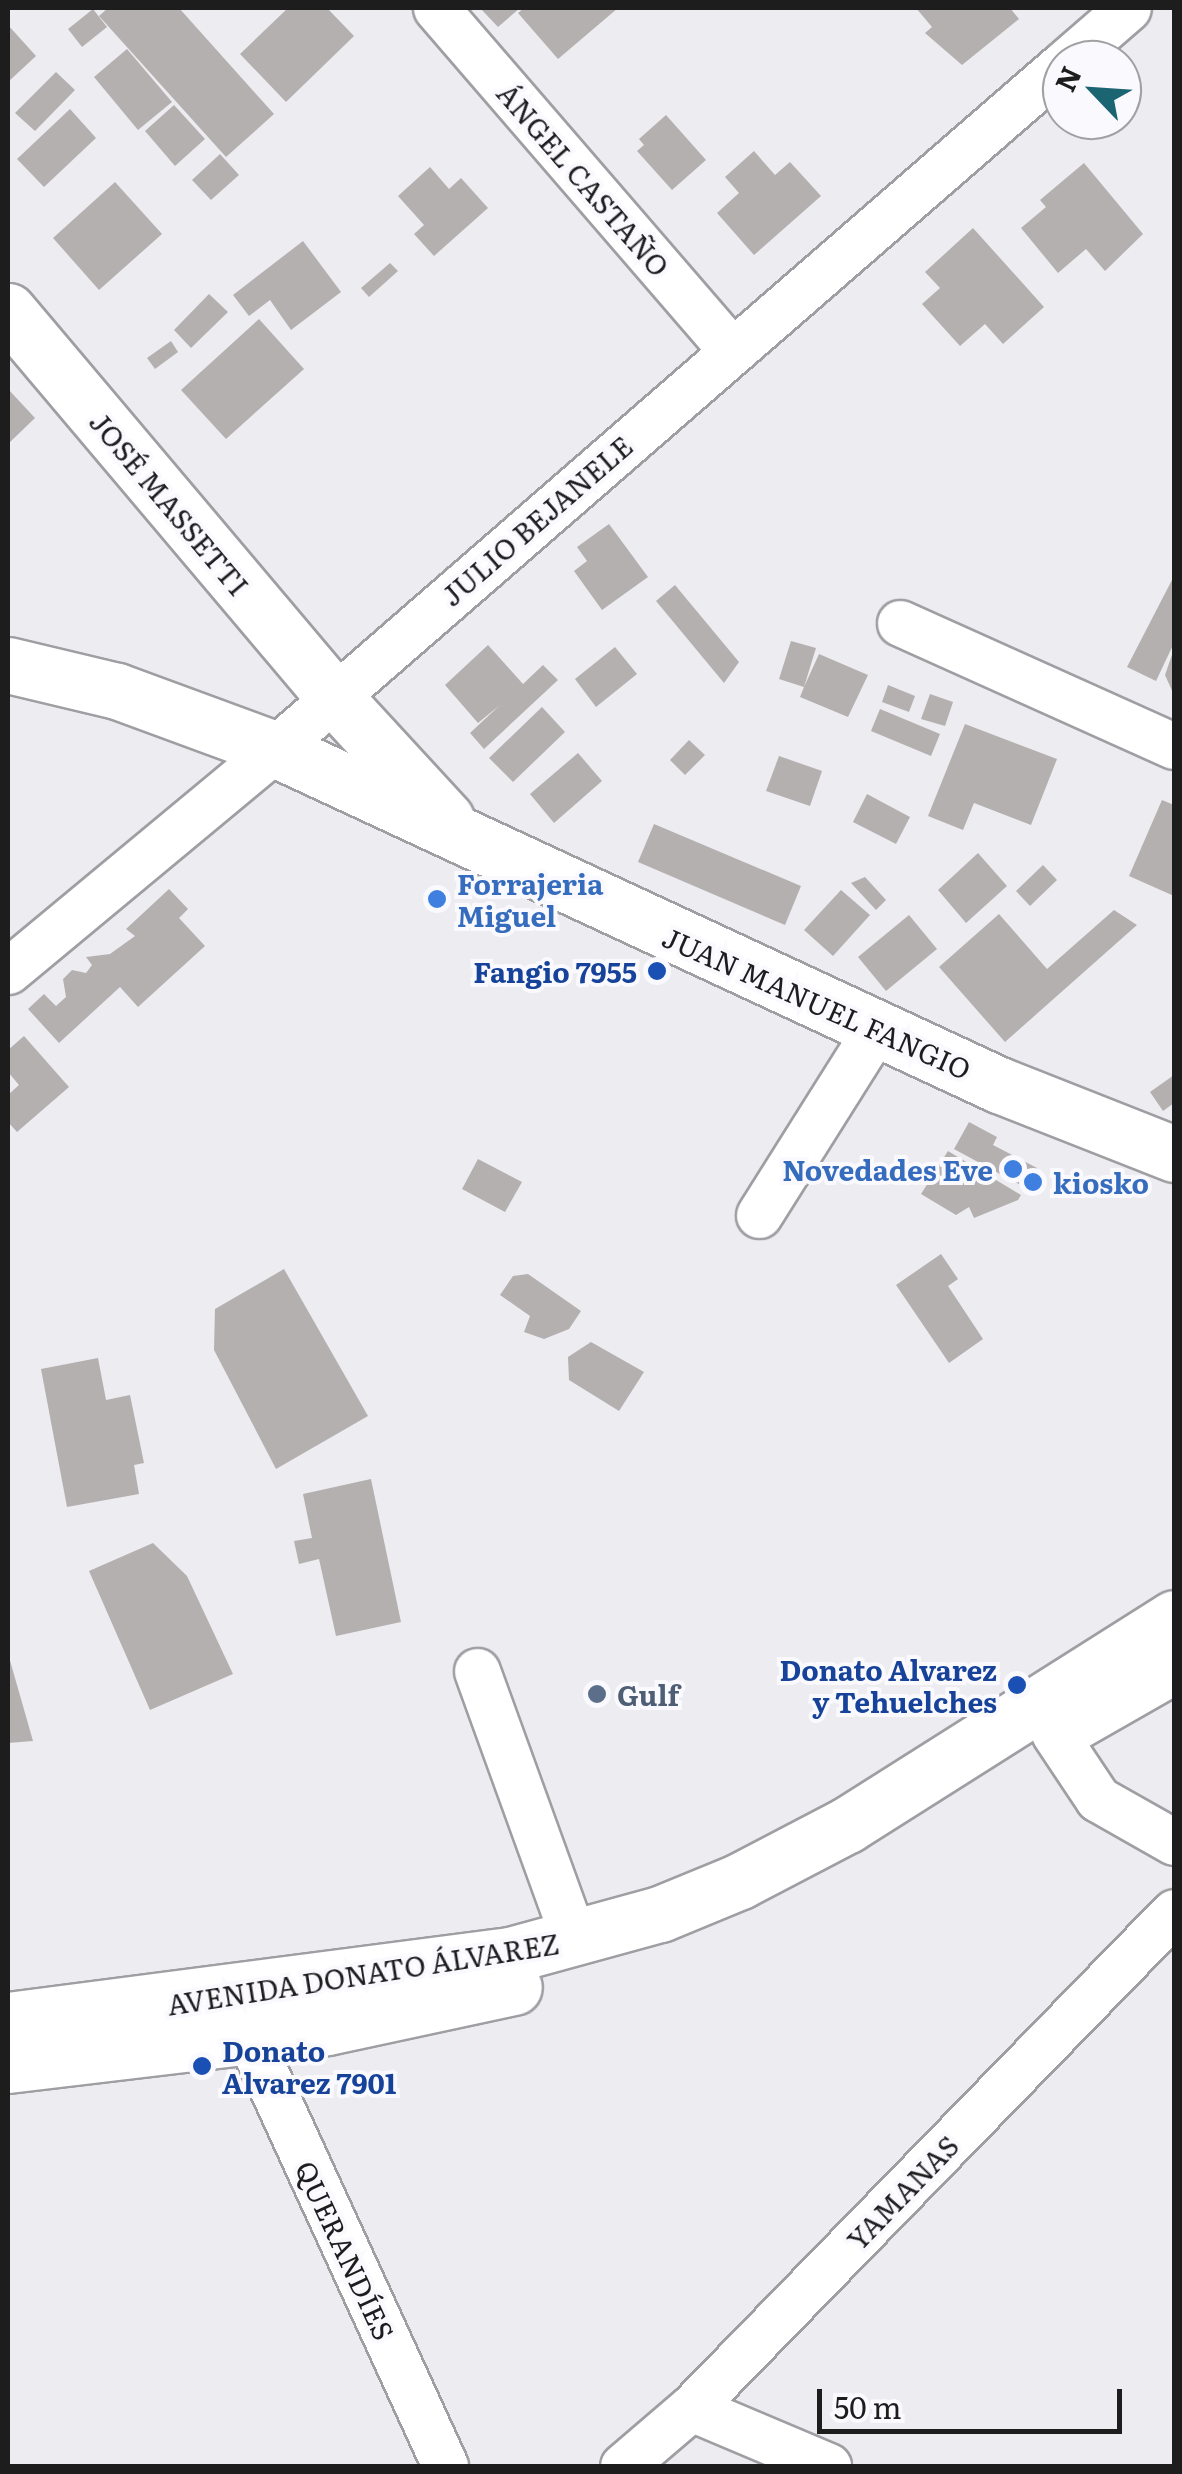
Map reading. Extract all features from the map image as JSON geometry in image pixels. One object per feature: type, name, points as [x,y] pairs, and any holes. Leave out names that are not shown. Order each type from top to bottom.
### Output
[{"type":"main road","name":"JOSÉ MASSETTI","points":[[8,310],[333,696]]},
{"type":"main road","name":"JUAN MANUEL FANGIO","points":[[8,665],[117,691],[276,749],[876,1029],[1174,1154]]},
{"type":"main road","name":"JUAN MANUEL FANGIO","points":[[333,696],[465,840]]},
{"type":"main road","name":"AVENIDA DONATO ÁLVAREZ","points":[[8,2020],[510,1955],[574,1939],[724,1888],[847,1825],[1174,1618]]},
{"type":"main road","name":"AVENIDA DONATO ÁLVAREZ","points":[[8,2064],[247,2033],[327,2027],[487,1995],[670,1940],[766,1896],[1174,1665]]},
{"type":"street","name":"ÁNGEL CASTAÑO","points":[[436,8],[732,350]]},
{"type":"street","name":"JULIO BEJANELE","points":[[8,971],[276,749],[1042,82]]},
{"type":"street","points":[[900,623],[1174,746]]},
{"type":"street","points":[[759,1215],[876,1029]]},
{"type":"street","points":[[476,1671],[574,1939]]},
{"type":"street","points":[[1054,1734],[1098,1800],[1174,1842]]},
{"type":"street","name":"YAMANAS","points":[[623,2466],[691,2408],[1174,1912]]},
{"type":"street","name":"QUERANDÍES","points":[[247,2033],[446,2466]]},
{"type":"street","points":[[691,2408],[828,2466]]},
{"type":"building","points":[[108,8],[179,8],[274,114],[226,157],[99,16]]},
{"type":"building","points":[[288,8],[327,8],[354,36],[286,102],[240,54]]},
{"type":"building","points":[[480,8],[520,8],[498,27]]},
{"type":"building","points":[[524,8],[618,8],[558,59],[518,13]]},
{"type":"building","points":[[916,8],[1010,8],[1019,19],[962,65],[925,33],[932,27]]},
{"type":"building","points":[[93,9],[107,27],[82,47],[68,29]]},
{"type":"building","points":[[8,25],[36,56],[8,82]]},
{"type":"building","points":[[127,49],[172,102],[138,130],[94,77]]},
{"type":"building","points":[[56,72],[75,90],[35,131],[15,113]]},
{"type":"building","points":[[174,105],[205,139],[175,166],[145,131]]},
{"type":"building","points":[[70,109],[96,138],[44,187],[17,159]]},
{"type":"building","points":[[666,115],[706,160],[672,190],[637,151],[644,145],[639,139]]},
{"type":"building","points":[[754,151],[775,175],[790,162],[821,196],[754,255],[717,213],[739,193],[725,177]]},
{"type":"building","points":[[220,154],[239,175],[211,200],[192,180]]},
{"type":"building","points":[[1084,163],[1143,234],[1105,271],[1086,249],[1058,273],[1021,228],[1046,207],[1040,200]]},
{"type":"building","points":[[430,167],[449,189],[461,178],[488,208],[434,256],[414,234],[424,225],[398,196]]},
{"type":"building","points":[[115,182],[162,234],[99,290],[53,238]]},
{"type":"building","points":[[973,228],[1044,307],[1003,344],[985,324],[960,346],[922,304],[940,288],[925,272]]},
{"type":"building","points":[[303,241],[341,292],[291,330],[270,300],[249,316],[233,295]]},
{"type":"building","points":[[390,263],[398,271],[369,297],[361,288]]},
{"type":"building","points":[[209,294],[228,312],[191,348],[174,330]]},
{"type":"building","points":[[259,319],[304,369],[226,439],[181,390]]},
{"type":"building","points":[[171,341],[178,352],[155,369],[147,358]]},
{"type":"building","points":[[8,389],[35,418],[8,444]]},
{"type":"building","points":[[609,524],[648,577],[602,610],[574,571],[587,561],[577,547]]},
{"type":"building","points":[[1174,576],[1174,643],[1156,681],[1127,667]]},
{"type":"building","points":[[675,585],[739,662],[724,683],[656,601]]},
{"type":"building","points":[[791,641],[816,648],[804,687],[779,679]]},
{"type":"building","points":[[488,645],[523,684],[543,665],[558,680],[484,749],[470,733],[500,705],[478,723],[445,685]]},
{"type":"building","points":[[615,647],[637,674],[596,707],[575,679]]},
{"type":"building","points":[[1174,649],[1174,695],[1165,675]]},
{"type":"building","points":[[819,654],[868,675],[848,717],[800,697]]},
{"type":"building","points":[[888,685],[915,696],[909,712],[882,702]]},
{"type":"building","points":[[930,694],[953,702],[945,726],[921,719]]},
{"type":"building","points":[[542,707],[565,732],[513,782],[489,758]]},
{"type":"building","points":[[880,709],[940,734],[931,756],[871,731]]},
{"type":"building","points":[[965,724],[1057,759],[1031,825],[974,803],[963,830],[928,816]]},
{"type":"building","points":[[689,740],[705,755],[685,775],[670,760]]},
{"type":"building","points":[[578,753],[602,781],[554,823],[530,794]]},
{"type":"building","points":[[779,756],[822,771],[810,806],[766,791]]},
{"type":"building","points":[[867,794],[910,817],[896,844],[853,822]]},
{"type":"building","points":[[1162,800],[1174,805],[1174,896],[1129,876]]},
{"type":"building","points":[[654,824],[801,886],[785,925],[638,862]]},
{"type":"building","points":[[978,853],[1007,886],[966,923],[938,890]]},
{"type":"building","points":[[1043,865],[1057,880],[1030,906],[1016,891]]},
{"type":"building","points":[[865,877],[886,900],[876,910],[851,883]]},
{"type":"building","points":[[169,889],[188,909],[179,918],[205,946],[138,1007],[120,987],[59,1043],[28,1009],[44,994],[56,1006],[66,997],[63,979],[72,970],[86,973],[92,965],[86,957],[110,954],[135,936],[126,929]]},
{"type":"building","points":[[841,890],[870,915],[833,956],[804,930]]},
{"type":"building","points":[[1114,910],[1137,925],[1005,1042],[939,967],[999,914],[1047,969]]},
{"type":"building","points":[[909,915],[937,949],[886,991],[858,957]]},
{"type":"building","points":[[24,1036],[69,1087],[17,1132],[8,1122],[8,1095],[19,1085],[8,1072],[8,1050]]},
{"type":"building","points":[[1174,1075],[1174,1103],[1163,1111],[1150,1092]]},
{"type":"building","points":[[969,1122],[997,1137],[993,1145],[1037,1168],[1026,1188],[954,1149]]},
{"type":"building","points":[[948,1151],[1021,1195],[1018,1200],[974,1218],[969,1207],[956,1215],[921,1194]]},
{"type":"building","points":[[478,1159],[522,1182],[505,1212],[462,1189]]},
{"type":"building","points":[[941,1254],[958,1279],[948,1286],[983,1339],[949,1363],[896,1285]]},
{"type":"building","points":[[284,1269],[368,1416],[276,1469],[214,1350],[215,1309]]},
{"type":"building","points":[[528,1274],[581,1311],[569,1329],[544,1339],[524,1332],[530,1316],[500,1295],[513,1276]]},
{"type":"building","points":[[591,1342],[644,1372],[619,1411],[569,1380],[568,1357]]},
{"type":"building","points":[[98,1358],[106,1400],[130,1395],[144,1463],[134,1465],[139,1494],[67,1507],[41,1369]]},
{"type":"building","points":[[371,1479],[401,1622],[336,1636],[319,1559],[299,1564],[294,1541],[312,1538],[303,1494]]},
{"type":"building","points":[[153,1543],[187,1576],[233,1674],[150,1710],[89,1571]]},
{"type":"building","points":[[9,1657],[33,1741],[8,1743]]},
{"type":"place","name":"Forrajeria Miguel","points":[[437,899]]},
{"type":"place","name":"Fangio 7955","points":[[657,971]]},
{"type":"place","name":"Novedades Eve","points":[[1013,1169]]},
{"type":"place","name":"kiosko","points":[[1033,1182]]},
{"type":"place","name":"Donato Alvarez y Tehuelches","points":[[1017,1685]]},
{"type":"place","name":"Gulf","points":[[597,1694]]},
{"type":"place","name":"Donato Alvarez 7901","points":[[202,2066]]}]
